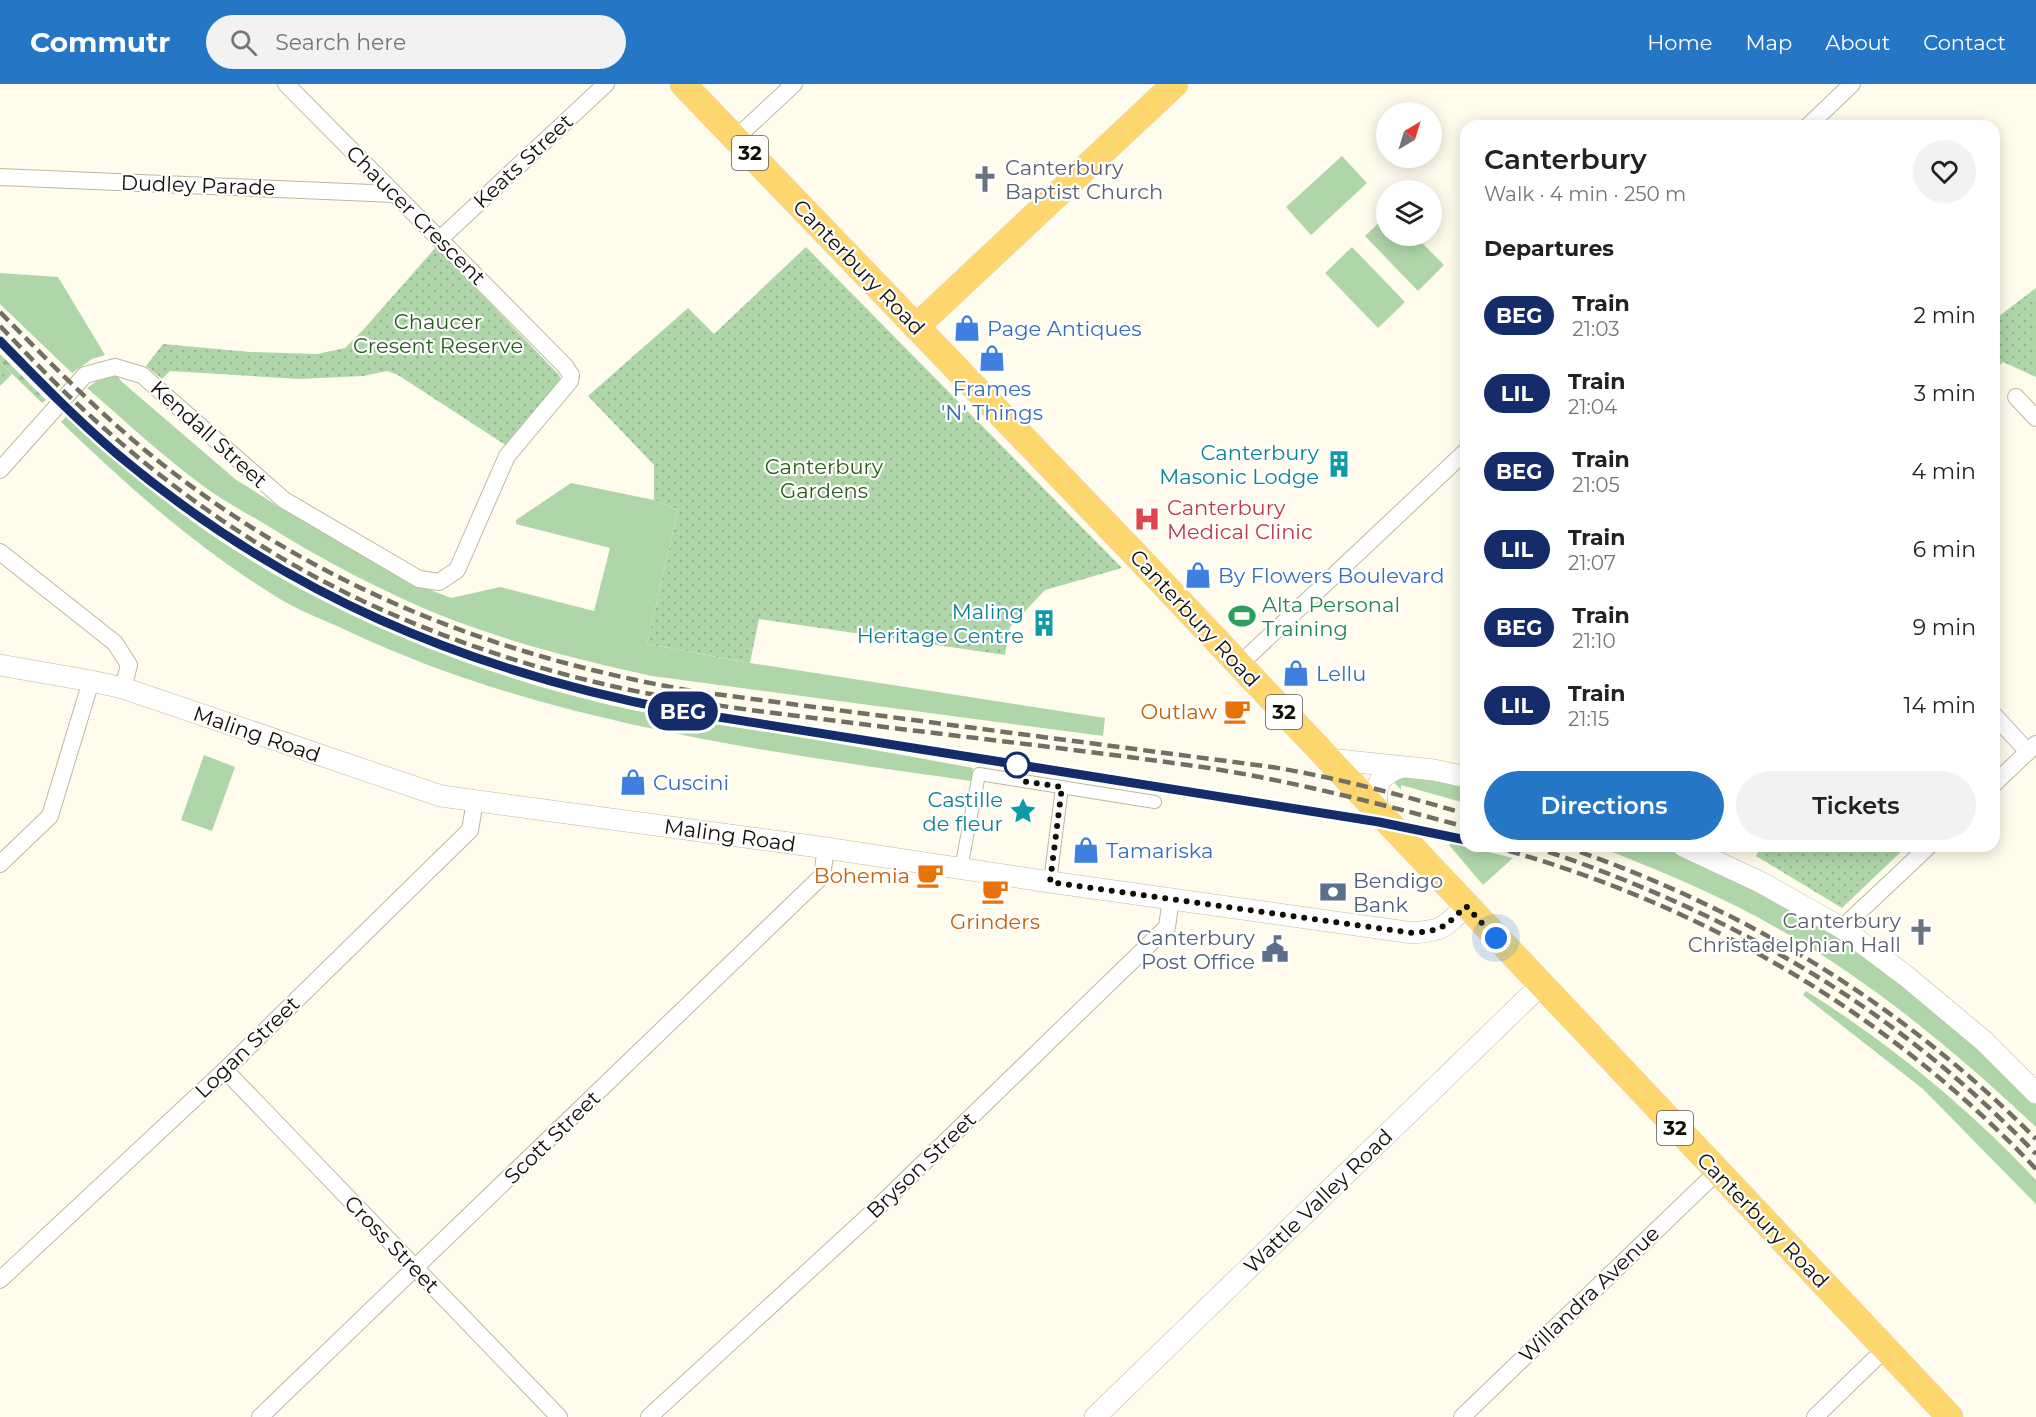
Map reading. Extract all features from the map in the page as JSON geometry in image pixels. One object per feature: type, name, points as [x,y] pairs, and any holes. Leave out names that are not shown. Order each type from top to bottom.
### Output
[{"type":"main road","name":"Canterbury Road","points":[[683,84],[1240,664],[1541,986],[1950,1417]]},
{"type":"main road","points":[[916,327],[1175,84]]},
{"type":"street","name":"Chaucer Crescent","points":[[286,84],[566,366],[571,375],[570,381],[507,456],[457,570],[439,582]]},
{"type":"street","name":"Keats Street","points":[[440,239],[606,84]]},
{"type":"street","points":[[736,138],[794,84]]},
{"type":"street","points":[[1814,120],[1852,84]]},
{"type":"street","name":"Dudley Parade","points":[[0,177],[395,194]]},
{"type":"street","name":"Kendall Street","points":[[0,470],[85,375],[115,367],[142,375],[284,500],[419,579],[439,582]]},
{"type":"street","points":[[2016,397],[2036,418]]},
{"type":"street","points":[[1240,664],[1460,457]]},
{"type":"street","points":[[0,552],[115,643],[129,665],[123,688]]},
{"type":"street","name":"Maling Road","points":[[0,665],[123,688],[441,796],[826,848],[1413,933],[1438,930],[1466,906]]},
{"type":"street","points":[[0,864],[50,816],[91,681]]},
{"type":"street","points":[[2000,720],[2032,748],[2000,778]]},
{"type":"street","points":[[1328,759],[1434,770],[1460,776]]},
{"type":"street","points":[[1377,811],[1376,794],[1383,774],[1401,767]]},
{"type":"street","points":[[961,868],[979,774],[1155,802]]},
{"type":"street","points":[[1050,882],[1062,787]]},
{"type":"street","name":"Logan Street","points":[[0,1280],[225,1070],[470,830],[475,801]]},
{"type":"street","name":"Scott Street","points":[[260,1417],[822,876],[826,848]]},
{"type":"street","points":[[1696,852],[1762,883],[1842,928],[1906,976],[1985,1042],[2036,1093]]},
{"type":"street","points":[[1842,928],[1923,852]]},
{"type":"street","name":"Bryson Street","points":[[649,1417],[875,1210],[1167,927],[1172,899]]},
{"type":"street","name":"Wattle Valley Road","points":[[1095,1417],[1541,986]]},
{"type":"street","name":"Cross Street","points":[[225,1070],[559,1417]]},
{"type":"street","name":"Willandra Avenue","points":[[1462,1417],[1717,1172]]},
{"type":"street","points":[[1815,1417],[1885,1349]]},
{"type":"green space","points":[[1342,156],[1367,183],[1311,235],[1286,207]]},
{"type":"green space","points":[[1376,226],[1376,246],[1425,246],[1444,265],[1418,291],[1365,236]]},
{"type":"green space","name":"Chaucer Cresent Reserve","points":[[436,247],[559,375],[561,381],[507,446],[398,375],[387,371],[363,376],[299,379],[170,371],[162,379],[146,366],[163,344],[250,352],[317,354],[345,348]]},
{"type":"green space","name":"Canterbury Gardens","points":[[806,247],[1122,568],[1045,590],[1010,627],[1005,655],[759,619],[750,663],[647,644],[678,510],[654,500],[654,465],[588,396],[688,308],[714,334]]},
{"type":"green space","points":[[1352,247],[1405,302],[1378,328],[1325,273]]},
{"type":"green space","points":[[0,273],[58,277],[105,355],[92,359],[72,373],[0,304]]},
{"type":"green space","points":[[2036,288],[2036,377],[2003,362],[2000,365],[2000,315]]},
{"type":"green space","points":[[0,354],[46,400],[42,403],[0,362]]},
{"type":"green space","points":[[0,362],[12,374],[0,386]]},
{"type":"green space","points":[[117,375],[121,381],[235,479],[276,505],[423,587],[451,598],[500,587],[594,611],[610,548],[516,524],[516,520],[571,483],[654,500],[678,510],[647,644],[750,663],[1105,718],[1103,736],[652,676],[550,651],[450,619],[377,587],[329,562],[205,487],[155,448],[87,388],[97,381]]},
{"type":"green space","points":[[66,417],[137,479],[213,536],[306,592],[406,639],[457,659],[561,693],[663,716],[811,739],[973,768],[971,781],[813,758],[656,730],[501,690],[425,664],[303,611],[246,577],[163,515],[111,469],[61,422]]},
{"type":"green space","points":[[204,755],[235,767],[212,831],[181,820]]},
{"type":"green space","points":[[1399,776],[1460,783],[1460,802],[1401,785],[1401,790],[1392,780]]},
{"type":"green space","points":[[1452,843],[1460,845],[1460,852],[1489,852],[1513,858],[1483,885],[1449,845]]},
{"type":"green space","points":[[1612,852],[1676,852],[1738,880],[1847,940],[1995,1062],[2036,1103],[2036,1127],[1946,1047],[1851,975],[1761,919],[1668,875]]},
{"type":"green space","points":[[1758,852],[1901,852],[1842,908],[1756,856]]},
{"type":"green space","points":[[1806,991],[1868,1033],[1927,1078],[2010,1153],[2036,1180],[2036,1204],[1923,1089],[1803,995]]},
{"type":"railway","points":[[0,312],[99,410],[162,464],[222,508],[284,547],[348,582],[480,637],[548,658],[692,691],[1272,767],[1370,787],[1460,812]]},
{"type":"railway","points":[[0,326],[63,390],[117,439],[150,467],[219,518],[291,564],[329,584],[400,618],[467,644],[570,676],[640,692],[773,713],[1209,768],[1338,794],[1460,825]]},
{"type":"railway","points":[[0,341],[102,441],[182,505],[248,549],[315,588],[385,622],[457,650],[531,675],[608,695],[688,712],[1324,813],[1460,839]]},
{"type":"railway","points":[[1510,852],[1568,870],[1643,898],[1716,931],[1786,970],[1853,1013],[1918,1060],[1979,1112],[2036,1169]]},
{"type":"railway","points":[[1548,852],[1673,900],[1739,932],[1803,968],[1865,1008],[1924,1052],[1981,1100],[2036,1154]]},
{"type":"railway","points":[[1579,852],[1694,899],[1757,930],[1817,965],[1875,1003],[1931,1045],[1984,1090],[2036,1139]]},
{"type":"train","name":"BEG","points":[[0,341],[51,394],[117,454],[175,500],[227,536],[298,580],[342,603],[416,636],[490,664],[600,694],[674,710],[1379,822],[1460,838]]},
{"type":"place","name":"Canterbury Baptist Church","points":[[985,179]]},
{"type":"place","name":"Page Antiques","points":[[967,328]]},
{"type":"place","name":"Frames 'N' Things","points":[[992,358]]},
{"type":"place","name":"Canterbury Masonic Lodge","points":[[1339,464]]},
{"type":"place","name":"Canterbury Medical Clinic","points":[[1147,519]]},
{"type":"place","name":"By Flowers Boulevard","points":[[1198,575]]},
{"type":"place","name":"Alta Personal Training","points":[[1242,616]]},
{"type":"place","name":"Maling Heritage Centre","points":[[1044,623]]},
{"type":"place","name":"Lellu","points":[[1296,673]]},
{"type":"place","name":"Outlaw","points":[[1237,711]]},
{"type":"place","name":"Cuscini","points":[[633,782]]},
{"type":"place","name":"Castille de fleur","points":[[1023,811]]},
{"type":"place","name":"Tamariska","points":[[1086,850]]},
{"type":"place","name":"Bohemia","points":[[930,875]]},
{"type":"place","name":"Grinders","points":[[995,891]]},
{"type":"place","name":"Bendigo Bank","points":[[1333,892]]},
{"type":"place","name":"Canterbury Christadelphian Hall","points":[[1921,932]]},
{"type":"place","name":"Canterbury Post Office","points":[[1275,949]]},
{"type":"route","points":[[1017,765],[1021,781],[1062,787],[1050,882],[1413,933],[1438,930],[1466,906],[1496,938]]}]
